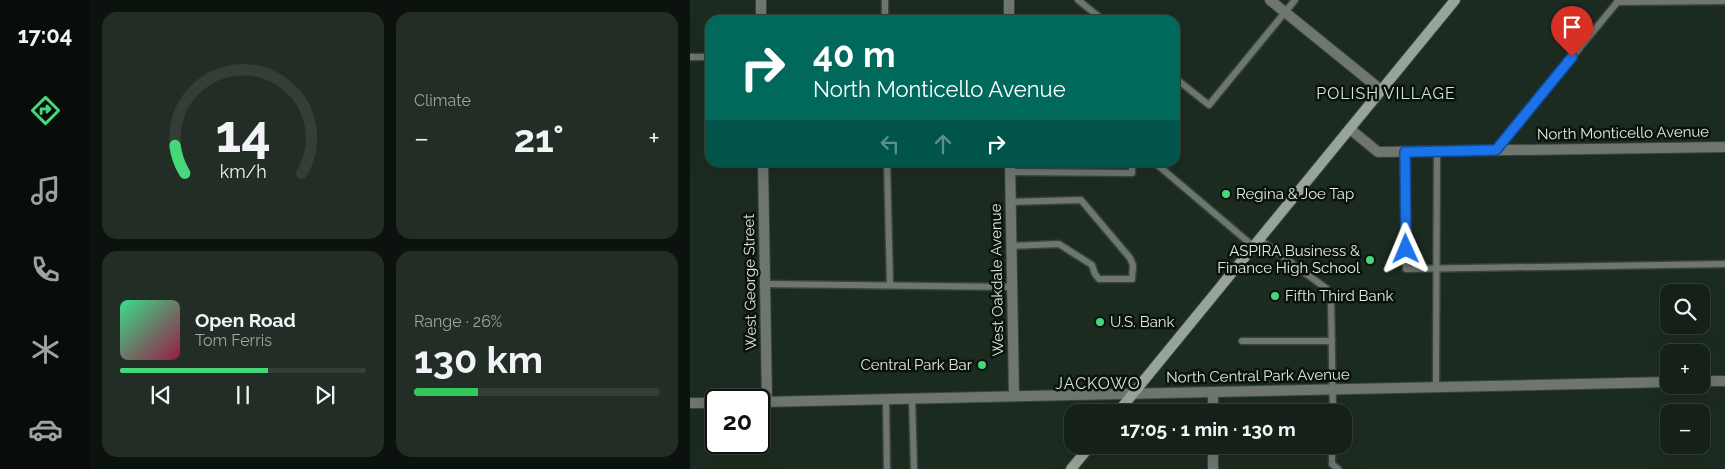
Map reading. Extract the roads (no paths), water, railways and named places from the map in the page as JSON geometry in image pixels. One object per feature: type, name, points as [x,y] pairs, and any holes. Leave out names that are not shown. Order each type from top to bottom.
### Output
[{"type":"main road","points":[[1125,404],[1455,0]]},
{"type":"main road","points":[[1071,469],[1084,454]]},
{"type":"street","points":[[761,0],[761,15]]},
{"type":"street","points":[[1009,0],[1009,15]]},
{"type":"street","points":[[1270,0],[1381,90]]},
{"type":"street","name":"North Monticello Avenue","points":[[1350,129],[1378,152],[1725,147]]},
{"type":"street","name":"West George Street","points":[[763,167],[765,284],[763,389]]},
{"type":"street","name":"West Oakdale Avenue","points":[[1010,168],[1014,396]]},
{"type":"street","points":[[1710,381],[1725,381]]},
{"type":"street","name":"North Central Park Avenue","points":[[770,402],[1660,382]]},
{"type":"street","points":[[1213,392],[1213,404]]},
{"type":"street","points":[[690,403],[705,403]]},
{"type":"street","points":[[1213,454],[1213,469]]},
{"type":"lane","points":[[885,0],[885,15]]},
{"type":"lane","points":[[1078,0],[1097,15]]},
{"type":"lane","points":[[1180,82],[1209,106],[1296,0]]},
{"type":"lane","points":[[1496,150],[1618,1],[1725,1]]},
{"type":"lane","points":[[690,57],[705,57]]},
{"type":"lane","points":[[1405,152],[1406,269],[1725,264]]},
{"type":"lane","points":[[1436,387],[1437,152]]},
{"type":"lane","points":[[888,167],[890,285]]},
{"type":"lane","points":[[1010,168],[1132,173],[1132,167]]},
{"type":"lane","points":[[1160,167],[1256,242],[1327,289],[1331,301],[1333,404]]},
{"type":"lane","points":[[1011,202],[1081,200],[1130,258],[1133,265],[1132,279],[1099,279],[1092,265],[1059,244],[1012,246]]},
{"type":"lane","points":[[765,284],[1012,287]]},
{"type":"lane","points":[[1242,341],[1332,341]]},
{"type":"lane","points":[[912,398],[914,469]]},
{"type":"lane","points":[[886,399],[887,469]]},
{"type":"lane","points":[[1332,454],[1332,464],[1338,469]]},
{"type":"place","name":"Regina & Joe Tap","points":[[1226,194]]},
{"type":"place","name":"ASPIRA Business & Finance High School","points":[[1370,260]]},
{"type":"place","name":"Fifth Third Bank","points":[[1275,296]]},
{"type":"place","name":"U.S. Bank","points":[[1100,322]]},
{"type":"place","name":"Central Park Bar","points":[[982,365]]},
{"type":"district","name":"POLISH VILLAGE","points":[[1386,93]]},
{"type":"district","name":"JACKOWO","points":[[1098,383]]}]
